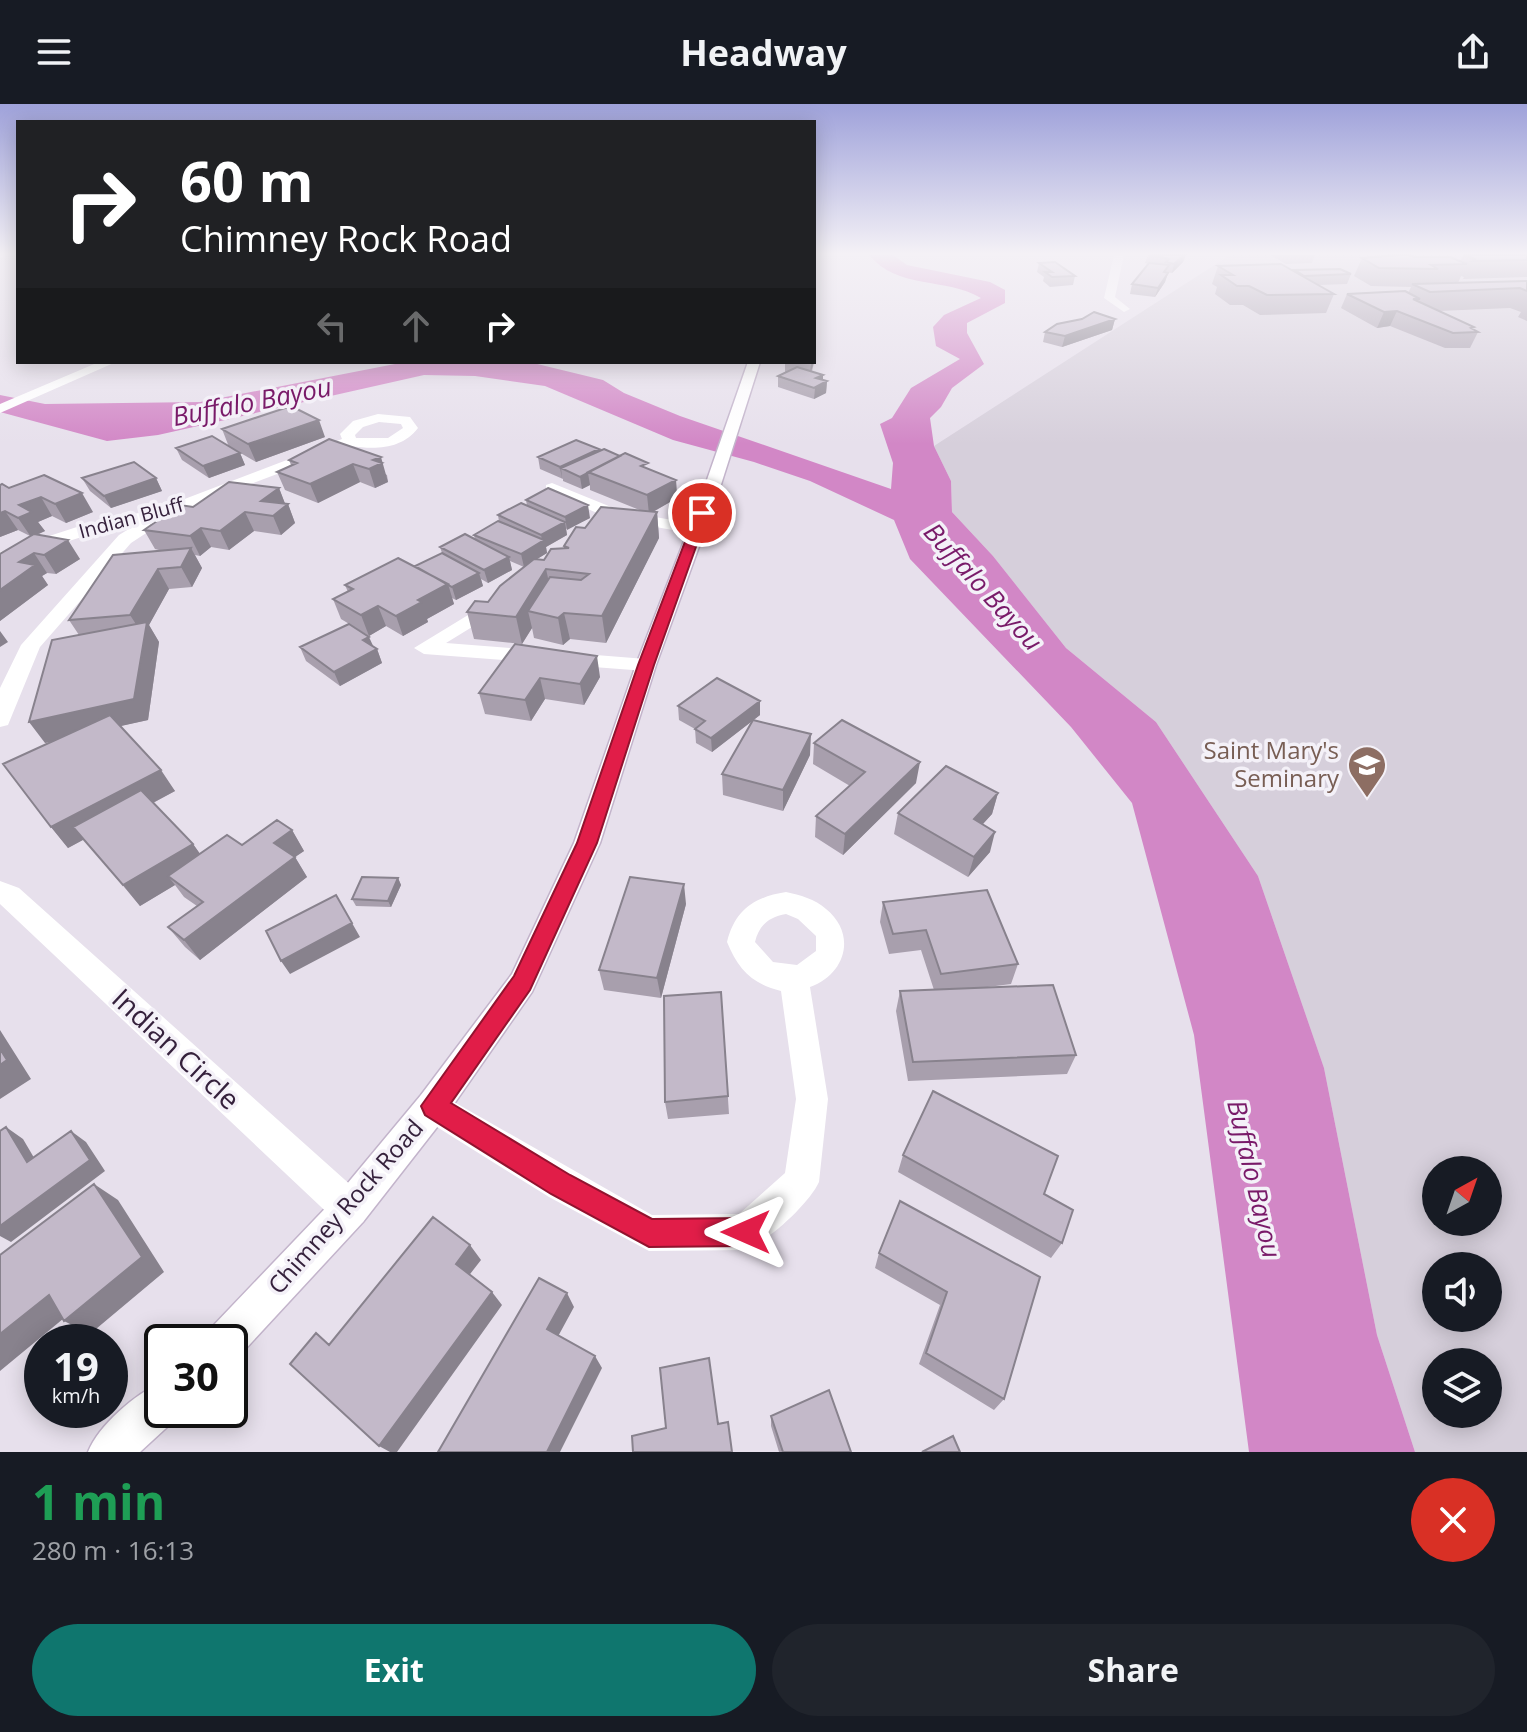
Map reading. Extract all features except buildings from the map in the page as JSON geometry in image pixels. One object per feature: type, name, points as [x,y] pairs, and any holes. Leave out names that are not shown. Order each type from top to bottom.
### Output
[{"type":"street","points":[[0,409],[105,364]]},
{"type":"street","name":"Chimney Rock Road","points":[[242,1324],[350,1209],[433,1106],[522,983],[587,843],[646,665],[709,497],[753,364]]},
{"type":"street","name":"Indian Bluff","points":[[0,558],[86,530],[166,512],[350,441]]},
{"type":"street","points":[[552,488],[617,515],[695,529]]},
{"type":"street","points":[[0,720],[11,687],[31,645],[125,539],[166,512]]},
{"type":"street","points":[[594,531],[617,515]]},
{"type":"street","points":[[507,598],[424,648],[646,665]]},
{"type":"street","name":"Indian Circle","points":[[0,892],[9,896],[350,1209]]},
{"type":"street","points":[[433,1106],[561,1185],[649,1233],[746,1232],[801,1182],[812,1099],[794,978]]},
{"type":"street","points":[[109,1452],[144,1420]]},
{"type":"shaded area","name":"Saint Mary's Seminary","points":[[1133,318],[1527,318],[1527,1452],[1415,1452],[1377,1335],[1324,1068],[1258,876],[1156,722],[1066,648],[993,556],[952,512],[951,481],[934,446]]},
{"type":"water","name":"Buffalo Bayou","points":[[941,318],[977,318],[967,323],[967,333],[984,364],[952,388],[930,418],[934,446],[951,481],[952,512],[993,556],[1066,648],[1156,722],[1258,876],[1324,1068],[1377,1335],[1415,1452],[1249,1452],[1194,1035],[1132,803],[1071,727],[910,559],[894,520],[810,481],[673,440],[545,386],[475,376],[424,375],[158,435],[107,441],[0,412],[0,395],[45,404],[200,402],[395,364],[537,364],[603,380],[624,393],[680,416],[891,489],[893,463],[880,424],[892,418],[911,388],[960,359],[936,346],[933,327]]},
{"type":"place","name":"Saint Mary's Seminary","points":[[1367,799]]},
{"type":"route","points":[[702,513],[646,665],[587,843],[522,983],[433,1106],[561,1185],[649,1233],[746,1232]]}]
